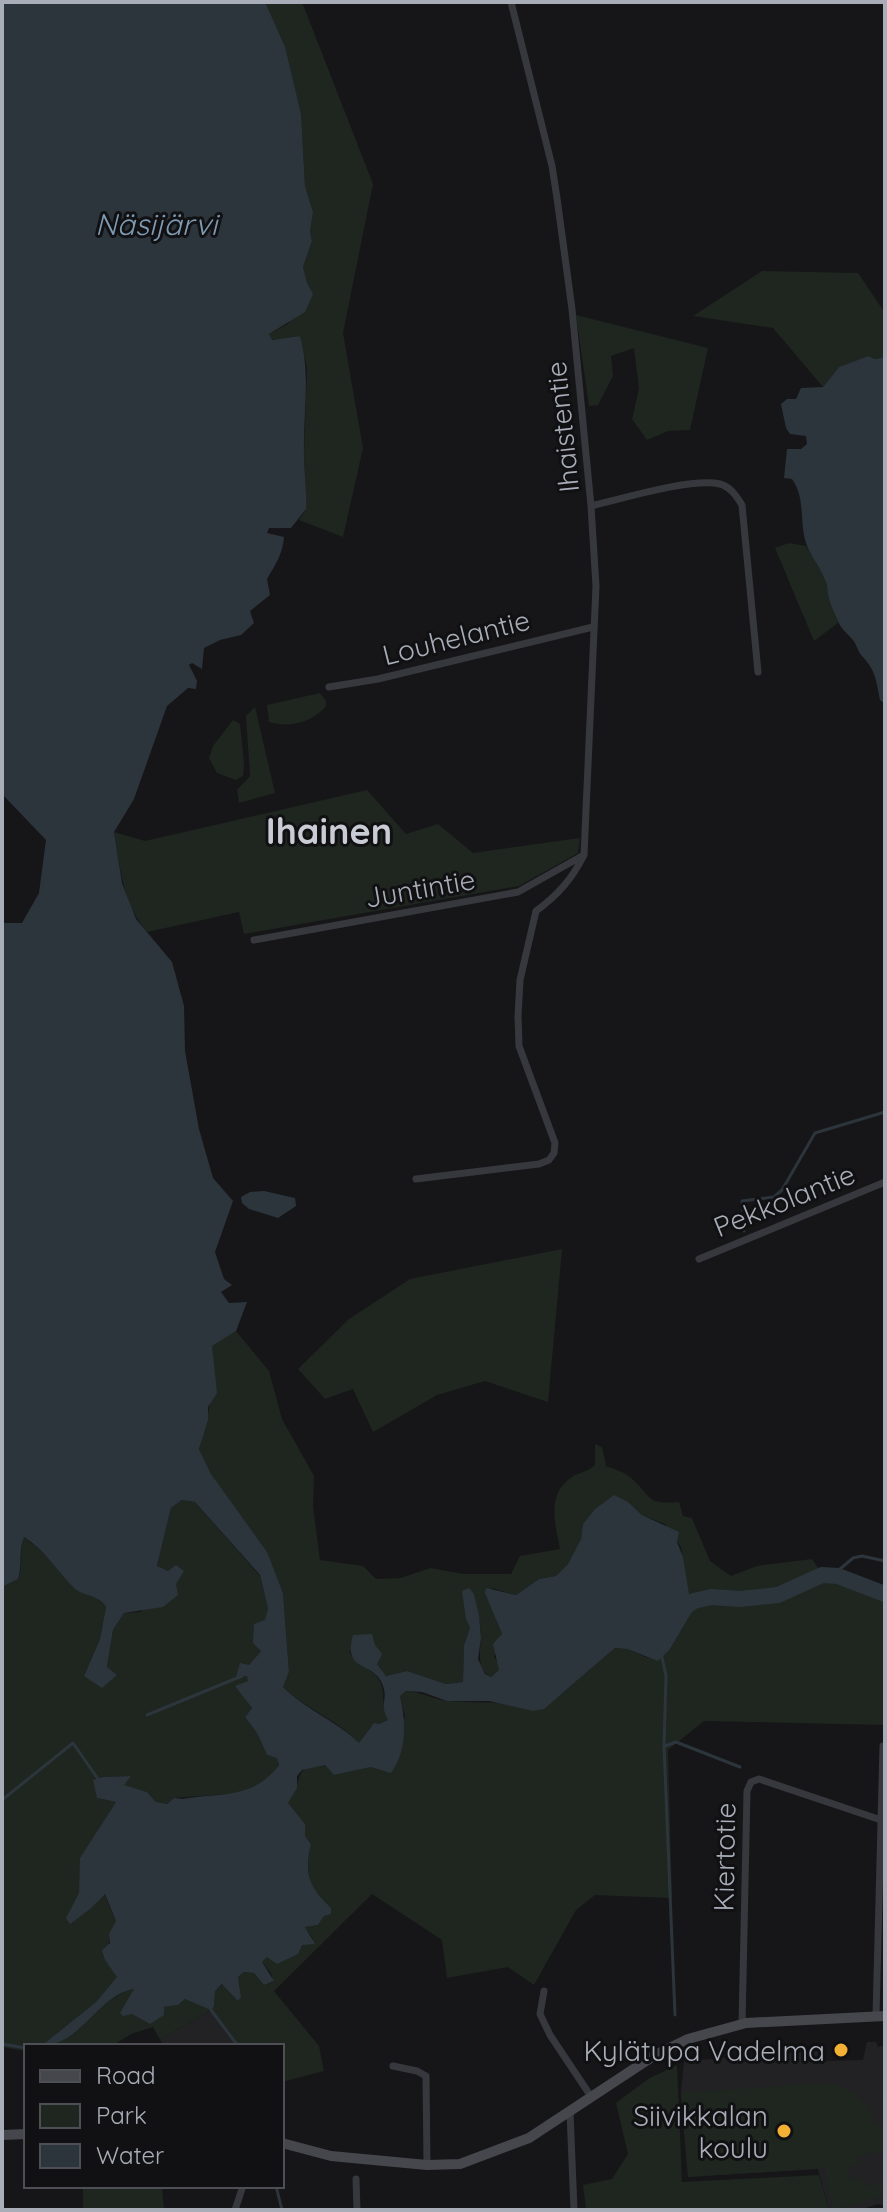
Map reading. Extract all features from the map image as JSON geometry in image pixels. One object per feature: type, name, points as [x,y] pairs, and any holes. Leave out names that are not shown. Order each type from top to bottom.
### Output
[{"type":"main road","points":[[284,2144],[331,2156],[427,2165],[460,2164],[529,2138],[673,2046],[712,2031],[742,2024],[881,2016]]},
{"type":"main road","points":[[2,2135],[24,2134]]},
{"type":"street","name":"Ihaistentie","points":[[511,2],[555,187],[572,309],[591,506],[596,586],[584,855]]},
{"type":"street","points":[[591,506],[700,483],[720,484],[735,494],[742,505],[758,672]]},
{"type":"street","name":"Louhelantie","points":[[329,687],[378,679],[593,627]]},
{"type":"street","points":[[416,1179],[539,1164],[549,1160],[554,1153],[555,1143],[549,1123],[519,1046],[520,980],[536,911],[572,878],[584,855]]},
{"type":"street","name":"Juntintie","points":[[254,940],[518,892],[584,855]]},
{"type":"street","name":"Pekkolantie","points":[[699,1259],[885,1182]]},
{"type":"street","points":[[881,2016],[883,1746]]},
{"type":"street","name":"Kiertotie","points":[[742,2024],[747,1791],[751,1782],[759,1779],[881,1820]]},
{"type":"street","points":[[544,1991],[540,2014],[550,2035],[592,2098]]},
{"type":"street","points":[[393,2066],[426,2076],[427,2165]]},
{"type":"street","points":[[570,2112],[574,2210]]},
{"type":"street","points":[[356,2179],[357,2210]]},
{"type":"street","points":[[235,2210],[242,2188]]},
{"type":"shaded area","points":[[211,2010],[236,2044],[163,2044],[160,2040]]},
{"type":"shaded area","name":"Siivikkalan koulu","points":[[867,2042],[876,2042],[878,2047],[885,2045],[885,2206],[878,2204],[859,2210],[829,2210],[818,2169],[688,2177],[681,2093],[684,2061],[822,2051],[823,2061],[863,2060]]},
{"type":"green space","points":[[265,2],[302,2],[373,184],[343,333],[363,448],[343,537],[299,520],[306,509],[304,452],[307,368],[300,336],[271,340],[269,334],[289,323],[307,284],[303,267],[312,241],[313,212],[305,186],[301,114]]},
{"type":"green space","points":[[762,271],[858,273],[885,313],[885,357],[876,359],[868,356],[839,367],[823,387],[773,328],[693,316]]},
{"type":"green space","points":[[576,315],[708,348],[690,430],[668,431],[647,440],[632,419],[639,389],[634,348],[611,356],[613,376],[598,405],[589,406]]},
{"type":"green space","points":[[789,543],[806,546],[825,578],[829,600],[836,612],[838,623],[814,641],[775,548]]},
{"type":"green space","points":[[320,693],[326,706],[314,717],[292,724],[269,722],[267,705]]},
{"type":"green space","points":[[255,707],[275,793],[239,803],[237,790],[250,776],[246,716]]},
{"type":"green space","points":[[233,720],[240,724],[244,763],[243,776],[236,780],[217,773],[209,758],[213,746]]},
{"type":"green space","points":[[367,790],[406,834],[438,824],[473,853],[580,838],[578,853],[519,886],[244,934],[239,912],[147,932],[139,921],[124,885],[114,832],[145,841]]},
{"type":"green space","points":[[562,1249],[548,1402],[485,1381],[437,1395],[373,1432],[353,1389],[325,1399],[298,1369],[349,1319],[410,1279]]},
{"type":"green space","points":[[236,1331],[269,1371],[282,1419],[314,1476],[313,1506],[320,1560],[363,1566],[376,1579],[401,1578],[430,1568],[464,1574],[511,1574],[520,1556],[560,1549],[555,1500],[572,1477],[595,1465],[595,1444],[602,1447],[606,1466],[628,1475],[650,1498],[660,1502],[679,1502],[683,1516],[692,1518],[710,1561],[731,1576],[757,1566],[812,1559],[822,1574],[838,1576],[885,1594],[885,1725],[704,1721],[668,1750],[672,1898],[595,1895],[576,1910],[534,1985],[508,1967],[447,1978],[442,1940],[372,1894],[274,1991],[319,2046],[324,2071],[284,2081],[284,2044],[236,2044],[211,2010],[160,2040],[153,2027],[131,2034],[115,2044],[56,2044],[114,1998],[134,1988],[123,2016],[132,2013],[150,2024],[164,2007],[178,2005],[185,1999],[214,2006],[215,1991],[223,1984],[238,2001],[241,1996],[238,1977],[244,1972],[254,1973],[264,1985],[273,1982],[271,1973],[262,1962],[267,1956],[313,1939],[305,1927],[318,1925],[324,1916],[310,1882],[308,1865],[311,1844],[305,1836],[305,1824],[287,1803],[301,1774],[309,1767],[325,1765],[334,1775],[371,1767],[405,1717],[400,1696],[406,1691],[444,1700],[500,1703],[533,1711],[564,1692],[615,1648],[627,1649],[648,1658],[670,1649],[692,1612],[681,1547],[665,1524],[642,1515],[628,1502],[594,1510],[583,1524],[581,1539],[568,1564],[556,1576],[539,1579],[516,1595],[492,1588],[497,1623],[502,1634],[494,1657],[499,1663],[499,1670],[491,1677],[481,1664],[481,1629],[474,1594],[466,1619],[470,1628],[464,1645],[463,1682],[446,1684],[407,1671],[386,1676],[377,1664],[349,1651],[381,1683],[388,1720],[370,1728],[359,1744],[342,1728],[283,1687],[289,1672],[283,1592],[199,1449],[211,1398],[211,1346]]},
{"type":"green space","points":[[182,1500],[195,1502],[260,1576],[268,1609],[261,1651],[249,1665],[248,1681],[242,1694],[252,1708],[245,1717],[267,1755],[277,1757],[279,1765],[266,1781],[239,1793],[174,1798],[167,1804],[156,1802],[147,1792],[123,1785],[130,1776],[94,1780],[98,1798],[116,1802],[81,1858],[79,1893],[90,1909],[104,1893],[116,1921],[105,1960],[118,1977],[96,2002],[44,2044],[24,2044],[24,2051],[2,2047],[2,1587],[18,1579],[23,1537],[44,1554],[74,1587],[106,1607],[100,1639],[84,1676],[116,1675],[107,1668],[113,1630],[124,1613],[141,1612],[168,1571],[157,1567],[171,1508]]},
{"type":"green space","points":[[677,2065],[682,2182],[819,2175],[829,2210],[586,2210],[583,2185],[612,2179],[628,2154],[616,2103],[648,2079]]},
{"type":"green space","name":"Siivikkalan koulu","points":[[822,2083],[849,2090],[863,2102],[876,2126],[884,2125],[885,2121],[885,2149],[857,2157],[859,2164],[847,2168],[850,2179],[865,2179],[867,2186],[880,2183],[884,2196],[834,2210],[826,2183],[826,2168],[688,2177],[681,2093]]},
{"type":"green space","points":[[83,2188],[162,2188],[164,2210],[83,2210]]},
{"type":"water","name":"Näsijärvi","points":[[2,2],[265,2],[285,47],[301,114],[305,186],[313,212],[312,241],[303,267],[313,294],[305,312],[269,334],[272,340],[300,336],[306,380],[306,509],[291,528],[269,528],[267,533],[284,537],[280,554],[267,579],[270,595],[250,611],[254,623],[241,635],[204,648],[202,669],[192,663],[189,665],[197,681],[196,689],[188,688],[167,706],[134,799],[114,832],[122,883],[136,919],[172,962],[184,1006],[185,1051],[199,1129],[213,1178],[233,1201],[215,1252],[224,1279],[232,1285],[221,1292],[229,1303],[247,1302],[236,1331],[212,1346],[217,1393],[208,1407],[208,1420],[199,1449],[211,1474],[267,1552],[283,1593],[289,1672],[283,1687],[359,1743],[374,1723],[388,1720],[380,1679],[352,1656],[353,1635],[372,1634],[382,1654],[377,1664],[386,1676],[407,1671],[446,1684],[463,1682],[464,1645],[470,1628],[462,1591],[469,1588],[474,1594],[479,1615],[481,1638],[478,1659],[485,1674],[491,1677],[499,1670],[493,1644],[502,1634],[485,1593],[486,1588],[516,1595],[539,1579],[556,1576],[568,1564],[581,1539],[583,1524],[594,1510],[614,1495],[628,1502],[642,1515],[679,1532],[677,1542],[683,1557],[692,1612],[670,1649],[658,1661],[627,1649],[615,1648],[544,1709],[533,1711],[489,1701],[447,1701],[422,1692],[406,1691],[400,1696],[404,1726],[402,1746],[391,1773],[371,1767],[334,1775],[325,1765],[302,1770],[297,1776],[297,1788],[288,1803],[305,1824],[305,1836],[311,1844],[308,1864],[310,1880],[331,1908],[331,1914],[324,1916],[318,1925],[305,1927],[315,1944],[302,1945],[298,1954],[277,1964],[267,1957],[262,1962],[274,1981],[264,1985],[254,1973],[244,1972],[238,1977],[241,1997],[238,2001],[222,1984],[215,1991],[211,2010],[185,1999],[178,2005],[164,2007],[164,2015],[150,2024],[132,2014],[123,2016],[120,2013],[134,1989],[110,2000],[78,2030],[55,2044],[44,2044],[96,2002],[117,1977],[102,1950],[110,1943],[109,1934],[116,1921],[105,1894],[70,1924],[66,1918],[79,1893],[80,1858],[116,1802],[97,1798],[93,1780],[131,1776],[124,1785],[147,1792],[156,1802],[167,1804],[174,1798],[247,1789],[269,1776],[279,1765],[277,1758],[267,1755],[245,1717],[252,1708],[235,1686],[248,1681],[247,1676],[236,1677],[240,1663],[249,1665],[261,1651],[253,1643],[254,1624],[265,1620],[268,1609],[260,1575],[195,1502],[182,1500],[171,1508],[157,1566],[168,1571],[176,1565],[184,1571],[176,1584],[178,1595],[163,1607],[124,1613],[113,1630],[107,1667],[117,1675],[102,1688],[84,1676],[100,1639],[106,1607],[103,1603],[74,1588],[24,1537],[18,1579],[2,1587],[2,926],[4,923],[22,923],[39,893],[46,840],[2,794]]},
{"type":"water","points":[[868,356],[875,359],[885,357],[885,704],[880,700],[870,666],[839,624],[823,575],[806,543],[796,487],[792,479],[784,478],[787,449],[801,449],[807,444],[806,436],[790,434],[786,428],[781,404],[787,399],[796,399],[801,388],[823,387],[839,367]]},
{"type":"water","points":[[264,1191],[295,1198],[296,1206],[278,1218],[249,1209],[242,1203],[241,1197],[250,1192]]},
{"type":"waterway","points":[[744,1231],[742,1201],[774,1197],[782,1190],[815,1133],[885,1112]]},
{"type":"waterway","points":[[833,1575],[853,1558],[862,1556],[885,1561]]},
{"type":"waterway","points":[[672,1615],[694,1601],[711,1597],[740,1599],[778,1595],[822,1575],[838,1576],[885,1594]]},
{"type":"waterway","points":[[662,1657],[666,1676],[664,1746],[675,2015]]},
{"type":"waterway","points":[[147,1715],[242,1676]]},
{"type":"waterway","points":[[665,1746],[676,1742],[740,1767]]},
{"type":"waterway","points":[[2,1800],[73,1743],[98,1779]]},
{"type":"waterway","points":[[211,2010],[236,2044]]},
{"type":"waterway","points":[[2,2044],[24,2048]]},
{"type":"waterway","points":[[276,2188],[282,2210]]},
{"type":"place","name":"Kylätupa Vadelma","points":[[841,2050]]},
{"type":"place","name":"Siivikkalan koulu","points":[[784,2131]]},
{"type":"district","name":"Ihainen","points":[[329,830]]}]
